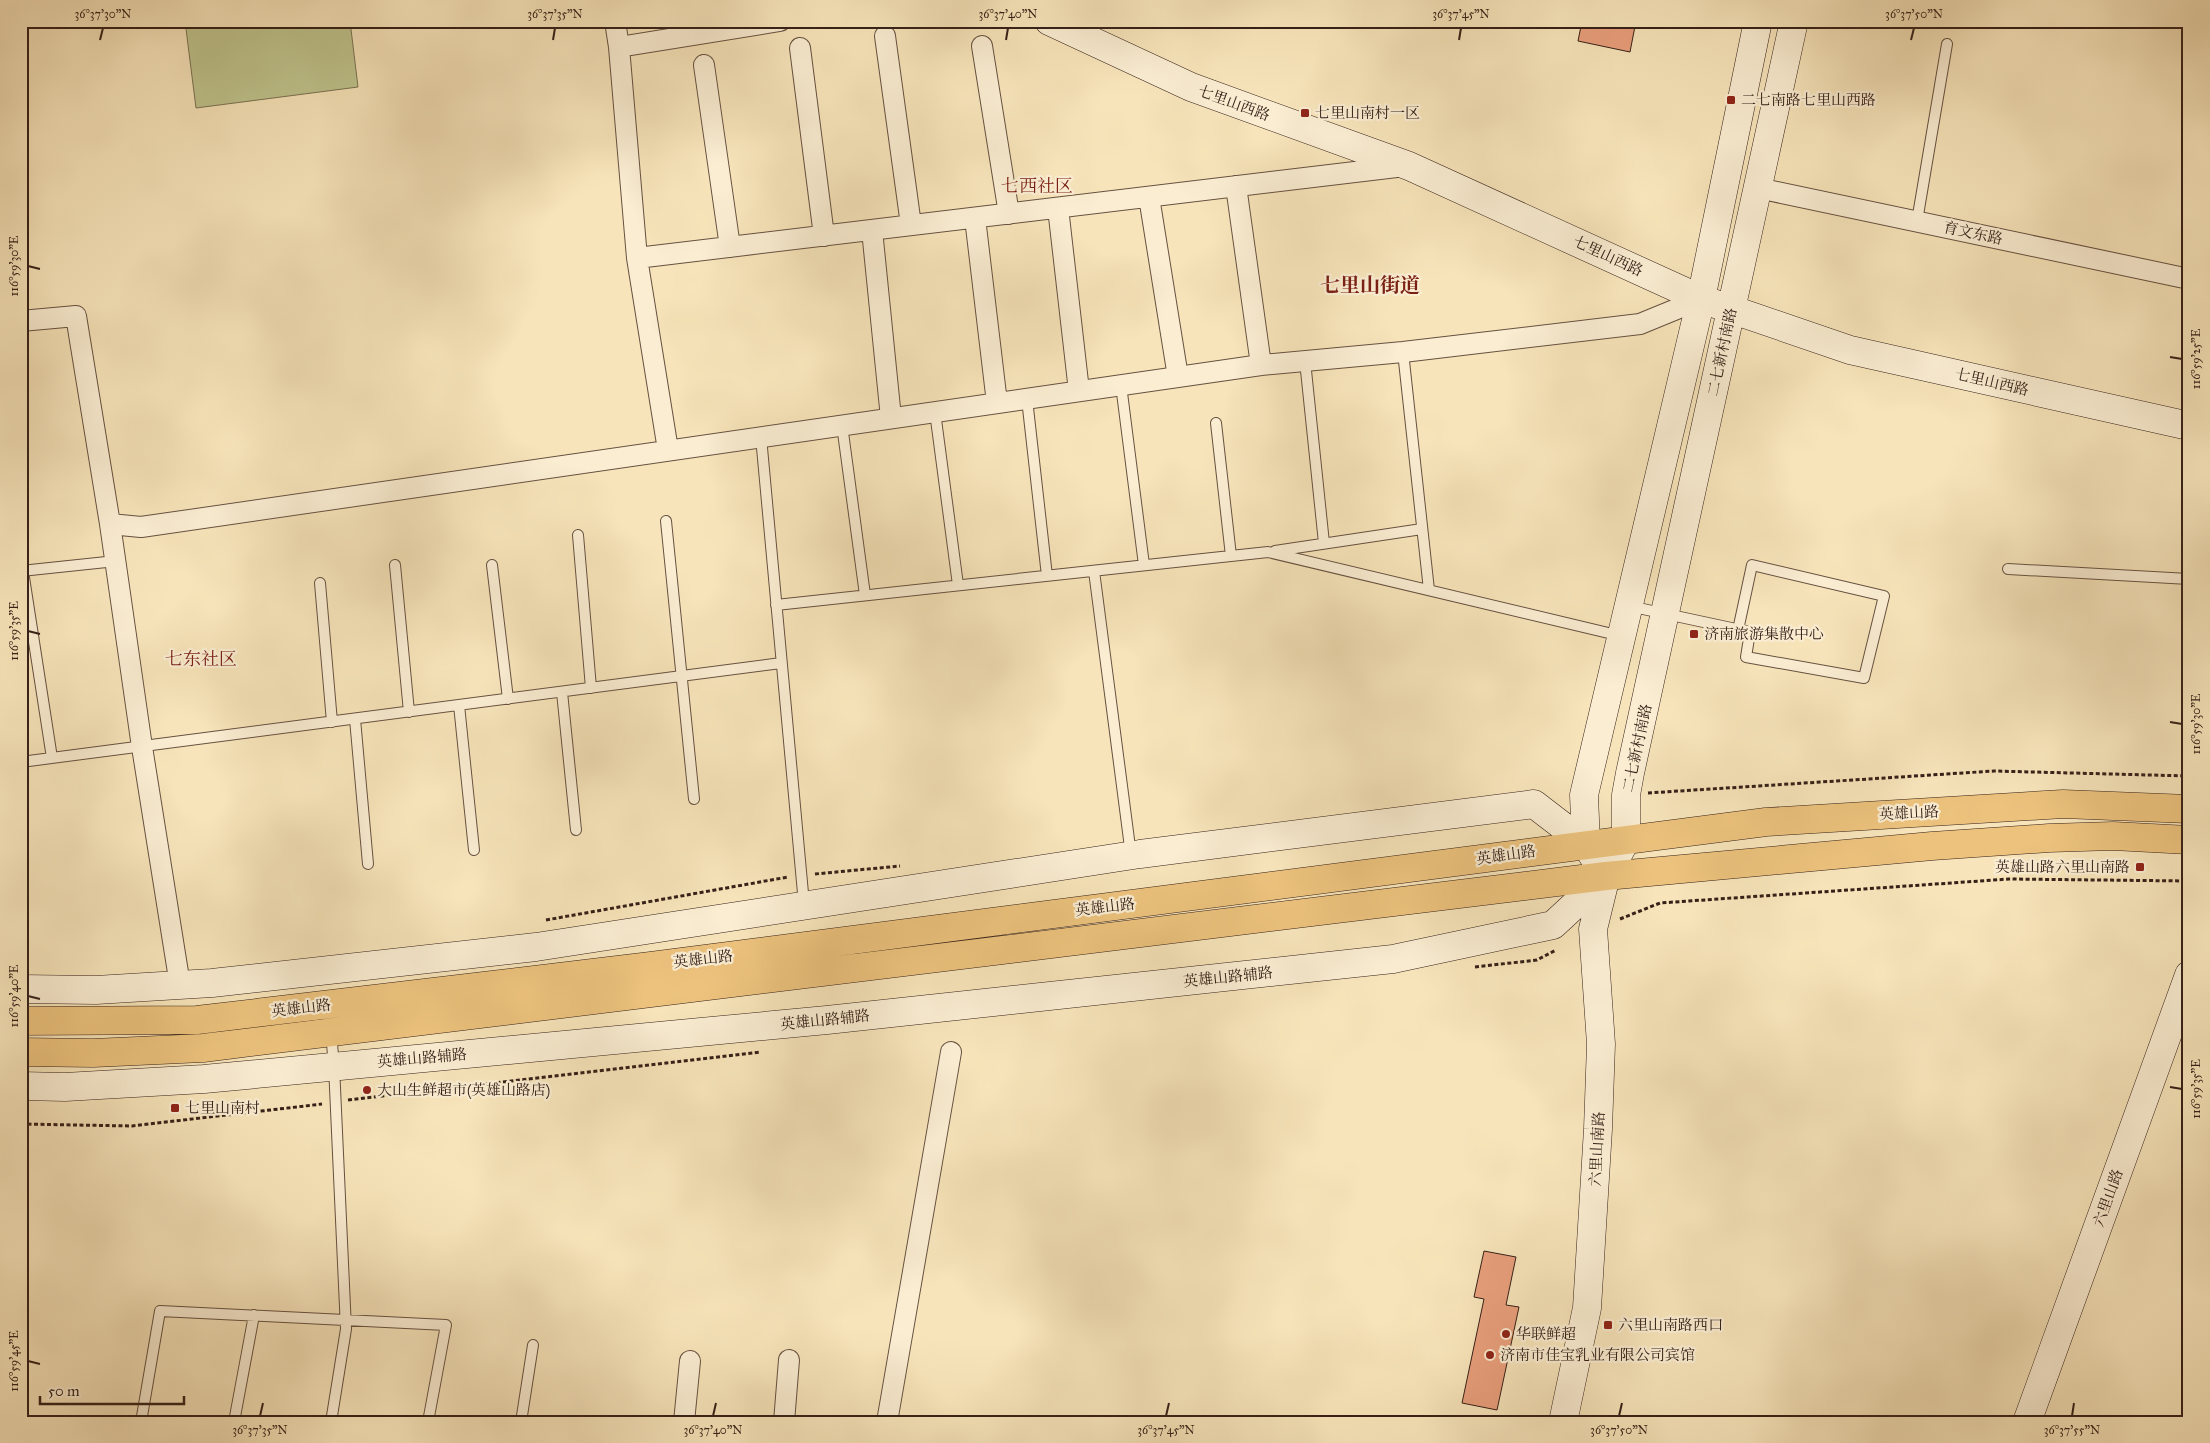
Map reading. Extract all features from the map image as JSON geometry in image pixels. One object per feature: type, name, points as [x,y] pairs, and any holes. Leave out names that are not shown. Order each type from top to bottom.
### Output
[{"type":"main road","name":"英雄山路","points":[[21,1021],[198,1020],[651,966],[1766,822],[2063,804],[2189,808]]},
{"type":"main road","name":"英雄山路","points":[[21,1052],[93,1053],[203,1048],[1606,876],[1932,846],[2049,838],[2113,836],[2189,840]]},
{"type":"street","points":[[615,21],[619,46],[637,258],[668,450]]},
{"type":"street","points":[[619,46],[780,21]]},
{"type":"street","name":"七里山西路","points":[[1049,21],[1191,87],[1409,166],[1701,299],[1731,310],[1850,350],[2189,426]]},
{"type":"street","points":[[1586,844],[1584,795],[1701,299],[1758,21]]},
{"type":"street","name":"二七新村南路","points":[[1606,876],[1626,840],[1626,795],[1794,21]]},
{"type":"street","points":[[885,36],[911,225]]},
{"type":"street","points":[[982,46],[1009,214]]},
{"type":"street","points":[[800,48],[824,236]]},
{"type":"street","points":[[704,65],[730,247]]},
{"type":"street","points":[[637,258],[1409,166]]},
{"type":"street","points":[[1236,186],[1261,365]]},
{"type":"street","name":"育文东路","points":[[1758,188],[2189,279]]},
{"type":"street","points":[[1149,197],[1178,377]]},
{"type":"street","points":[[1058,208],[1079,391]]},
{"type":"street","points":[[974,218],[997,403]]},
{"type":"street","points":[[872,230],[892,418]]},
{"type":"street","points":[[110,524],[141,527],[1261,365],[1402,352],[1640,324],[1701,299]]},
{"type":"street","points":[[21,320],[76,316],[116,561],[142,747],[180,985]]},
{"type":"street","points":[[21,989],[96,990],[180,985],[536,948],[1131,856],[1534,804],[1586,844],[1606,876]]},
{"type":"street","name":"英雄山路辅路","points":[[21,1086],[65,1087],[204,1079],[827,1020],[1393,959],[1553,925],[1606,876]]},
{"type":"street","name":"六里山南路","points":[[1563,1422],[1587,1308],[1601,1044],[1593,929],[1606,876]]},
{"type":"street","name":"六里山路","points":[[2027,1422],[2189,975]]},
{"type":"street","points":[[887,1422],[951,1052]]},
{"type":"street","points":[[784,1422],[789,1360]]},
{"type":"street","points":[[684,1422],[690,1361]]},
{"type":"lane","points":[[1917,221],[1947,44]]},
{"type":"lane","points":[[1402,352],[1429,590]]},
{"type":"lane","points":[[1305,361],[1324,543]]},
{"type":"lane","points":[[1121,385],[1144,565]]},
{"type":"lane","points":[[1027,399],[1047,576]]},
{"type":"lane","points":[[934,412],[958,585]]},
{"type":"lane","points":[[1216,423],[1231,556]]},
{"type":"lane","points":[[842,425],[865,595]]},
{"type":"lane","points":[[761,437],[804,906]]},
{"type":"lane","points":[[666,521],[694,799]]},
{"type":"lane","points":[[776,605],[1268,552],[1422,529]]},
{"type":"lane","points":[[578,535],[591,688]]},
{"type":"lane","points":[[1268,552],[1622,636]]},
{"type":"lane","points":[[52,758],[22,571],[116,561]]},
{"type":"lane","points":[[395,565],[409,712]]},
{"type":"lane","points":[[492,565],[508,699]]},
{"type":"lane","points":[[1629,606],[1666,615],[1738,630],[1750,632],[1746,657],[1864,678],[1884,596],[1752,565],[1738,630]]},
{"type":"lane","points":[[2008,569],[2189,579]]},
{"type":"lane","points":[[1094,570],[1131,856]]},
{"type":"lane","points":[[320,584],[332,722]]},
{"type":"lane","points":[[21,762],[781,663]]},
{"type":"lane","points":[[562,692],[576,830]]},
{"type":"lane","points":[[459,705],[474,850]]},
{"type":"lane","points":[[355,719],[368,864]]},
{"type":"lane","points":[[330,1032],[334,1066],[346,1319],[331,1422]]},
{"type":"lane","points":[[141,1422],[160,1311],[446,1325],[428,1422]]},
{"type":"lane","points":[[234,1422],[254,1315]]},
{"type":"lane","points":[[521,1422],[533,1345]]},
{"type":"green space","points":[[185,21],[350,21],[358,87],[196,108]]},
{"type":"building","points":[[1582,21],[1636,21],[1630,52],[1578,41]]},
{"type":"building","name":"济南市佳宝乳业有限公司宾馆","points":[[1484,1251],[1516,1257],[1506,1305],[1519,1307],[1497,1410],[1462,1403],[1484,1299],[1474,1297]]},
{"type":"place","name":"二七南路七里山西路","points":[[1731,100]]},
{"type":"place","name":"七里山南村一区","points":[[1305,113]]},
{"type":"place","name":"济南旅游集散中心","points":[[1694,634]]},
{"type":"place","name":"英雄山路六里山南路","points":[[2140,867]]},
{"type":"place","name":"大山生鲜超市(英雄山路店)","points":[[367,1090]]},
{"type":"place","name":"七里山南村","points":[[175,1108]]},
{"type":"place","name":"六里山南路西口","points":[[1608,1325]]},
{"type":"place","name":"华联鲜超","points":[[1506,1334]]},
{"type":"place","name":"济南市佳宝乳业有限公司宾馆","points":[[1490,1355]]},
{"type":"district","name":"七西社区","points":[[1037,186]]},
{"type":"district","name":"七里山街道","points":[[1370,285]]},
{"type":"district","name":"七东社区","points":[[201,659]]}]
